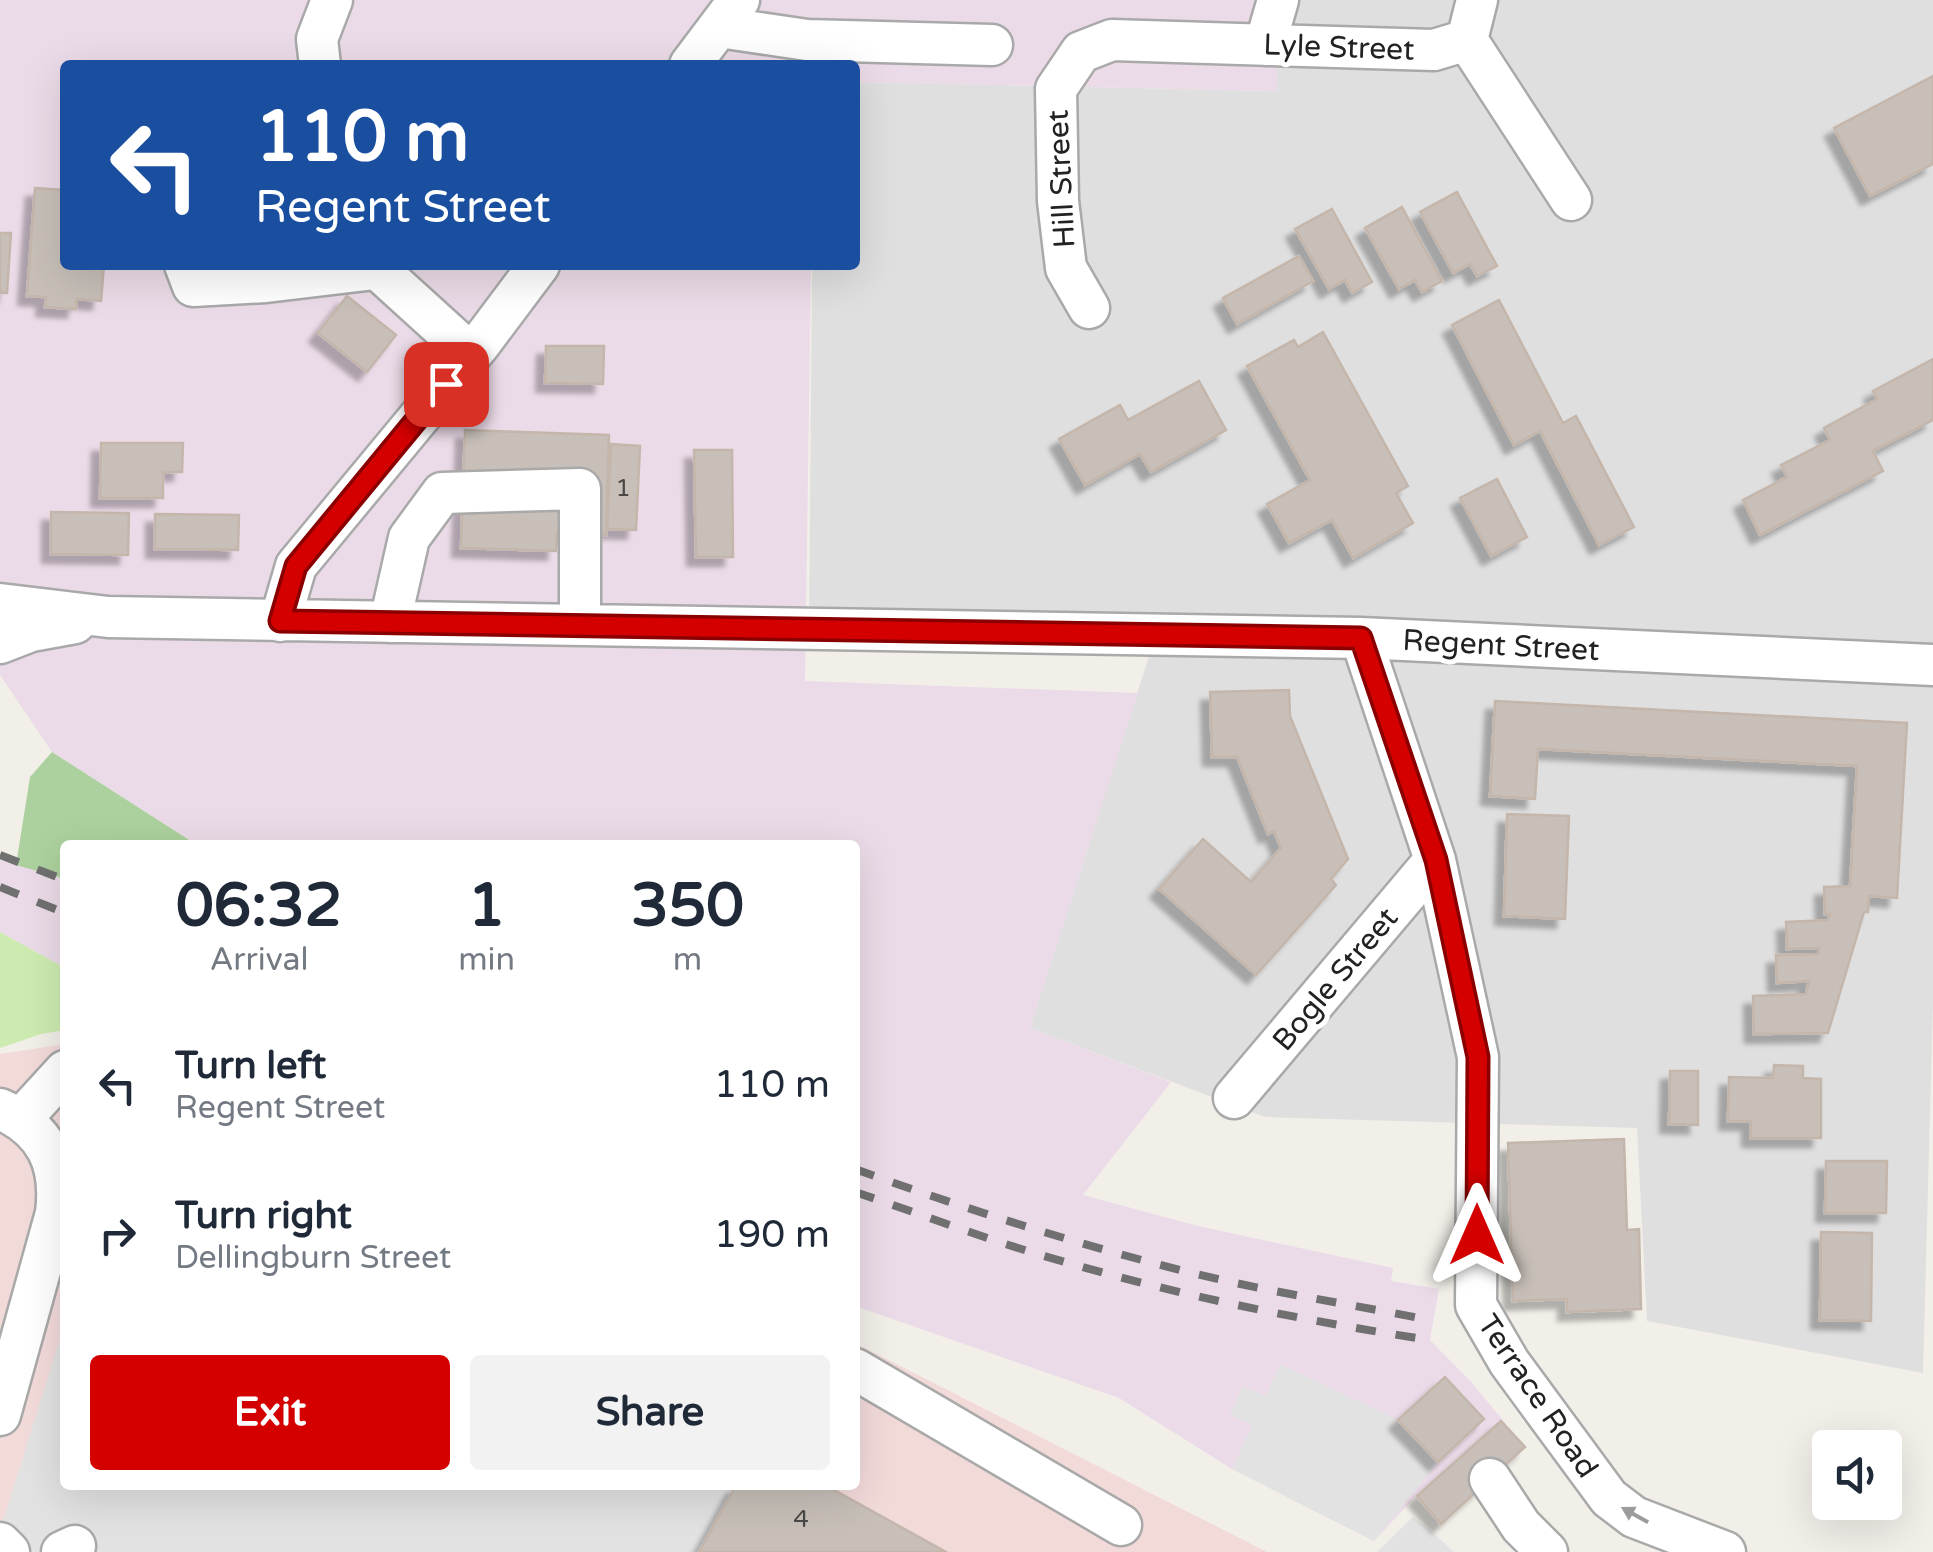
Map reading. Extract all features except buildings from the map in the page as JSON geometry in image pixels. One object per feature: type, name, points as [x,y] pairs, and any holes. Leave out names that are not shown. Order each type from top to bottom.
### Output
[{"type":"street","points":[[319,60],[317,39],[332,0]]},
{"type":"street","points":[[1265,45],[1278,0]]},
{"type":"street","points":[[1477,0],[1467,40],[1571,200]]},
{"type":"street","points":[[694,60],[729,13],[807,40],[992,45]]},
{"type":"street","name":"Lyle Street","points":[[1081,52],[1112,40],[1434,50],[1467,40]]},
{"type":"street","name":"Hill Street","points":[[1081,52],[1056,90],[1058,201],[1066,268],[1089,308]]},
{"type":"street","points":[[187,270],[193,286],[345,270]]},
{"type":"street","points":[[377,270],[472,354]]},
{"type":"street","points":[[280,621],[296,566],[472,354],[536,270]]},
{"type":"street","points":[[390,622],[409,538],[442,493],[580,489],[580,626]]},
{"type":"street","name":"Regent Street","points":[[0,604],[108,617],[1361,638],[1933,665]]},
{"type":"street","name":"Regent Street","points":[[0,643],[31,631],[108,617]]},
{"type":"street","name":"Terrace Road","points":[[1361,638],[1436,860],[1478,1057],[1476,1305],[1509,1362],[1609,1498],[1634,1517],[1725,1552]]},
{"type":"street","name":"Bogle Street","points":[[1234,1098],[1436,860]]},
{"type":"street","points":[[0,1414],[17,1292],[59,1191],[56,1166],[44,1144],[11,1114],[60,1075]]},
{"type":"street","points":[[860,1371],[1121,1525]]},
{"type":"street","points":[[1481,1488],[1534,1539]]},
{"type":"street","points":[[0,1543],[9,1552]]},
{"type":"shaded area","points":[[0,0],[1279,0],[1277,91],[860,82],[860,60],[60,60],[60,270],[811,270],[805,681],[1138,693],[1030,1028],[1171,1082],[1083,1195],[1198,1226],[1393,1268],[1391,1281],[1439,1289],[1430,1340],[1525,1447],[1441,1524],[1416,1496],[1374,1541],[1232,1469],[1119,1398],[860,1308],[860,840],[189,840],[52,752],[0,675]]},
{"type":"shaded area","points":[[1278,0],[1933,0],[1933,1002],[1923,1373],[1647,1321],[1637,1128],[1265,1117],[1030,1028],[1151,650],[809,633],[812,270],[860,270],[860,82],[1276,91]]},
{"type":"shaded area","points":[[0,860],[60,878],[60,965],[0,932]]},
{"type":"shaded area","points":[[60,1045],[60,1490],[860,1490],[860,1346],[1267,1552],[0,1552],[0,1054]]},
{"type":"shaded area","points":[[60,1339],[60,1490],[733,1490],[699,1552],[0,1552],[0,1530]]},
{"type":"shaded area","points":[[1280,1364],[1398,1420],[1438,1462],[1374,1541],[1232,1469],[1252,1425],[1230,1415],[1243,1386],[1266,1396]]},
{"type":"shaded area","points":[[1413,1517],[1433,1533],[1454,1552],[1377,1552]]},
{"type":"green space","points":[[52,752],[189,840],[60,840],[60,878],[16,865],[30,777]]},
{"type":"green space","points":[[0,932],[60,965],[60,1031],[0,1048]]},
{"type":"railway","points":[[0,855],[60,878]]},
{"type":"railway","points":[[0,887],[60,911]]},
{"type":"railway","points":[[860,1171],[1018,1224],[1142,1260],[1244,1285],[1424,1319]]},
{"type":"railway","points":[[860,1194],[999,1242],[1159,1287],[1321,1322],[1430,1340]]},
{"type":"route","points":[[446,384],[296,566],[280,621],[1361,638],[1436,860],[1478,1057],[1477,1235]]}]
